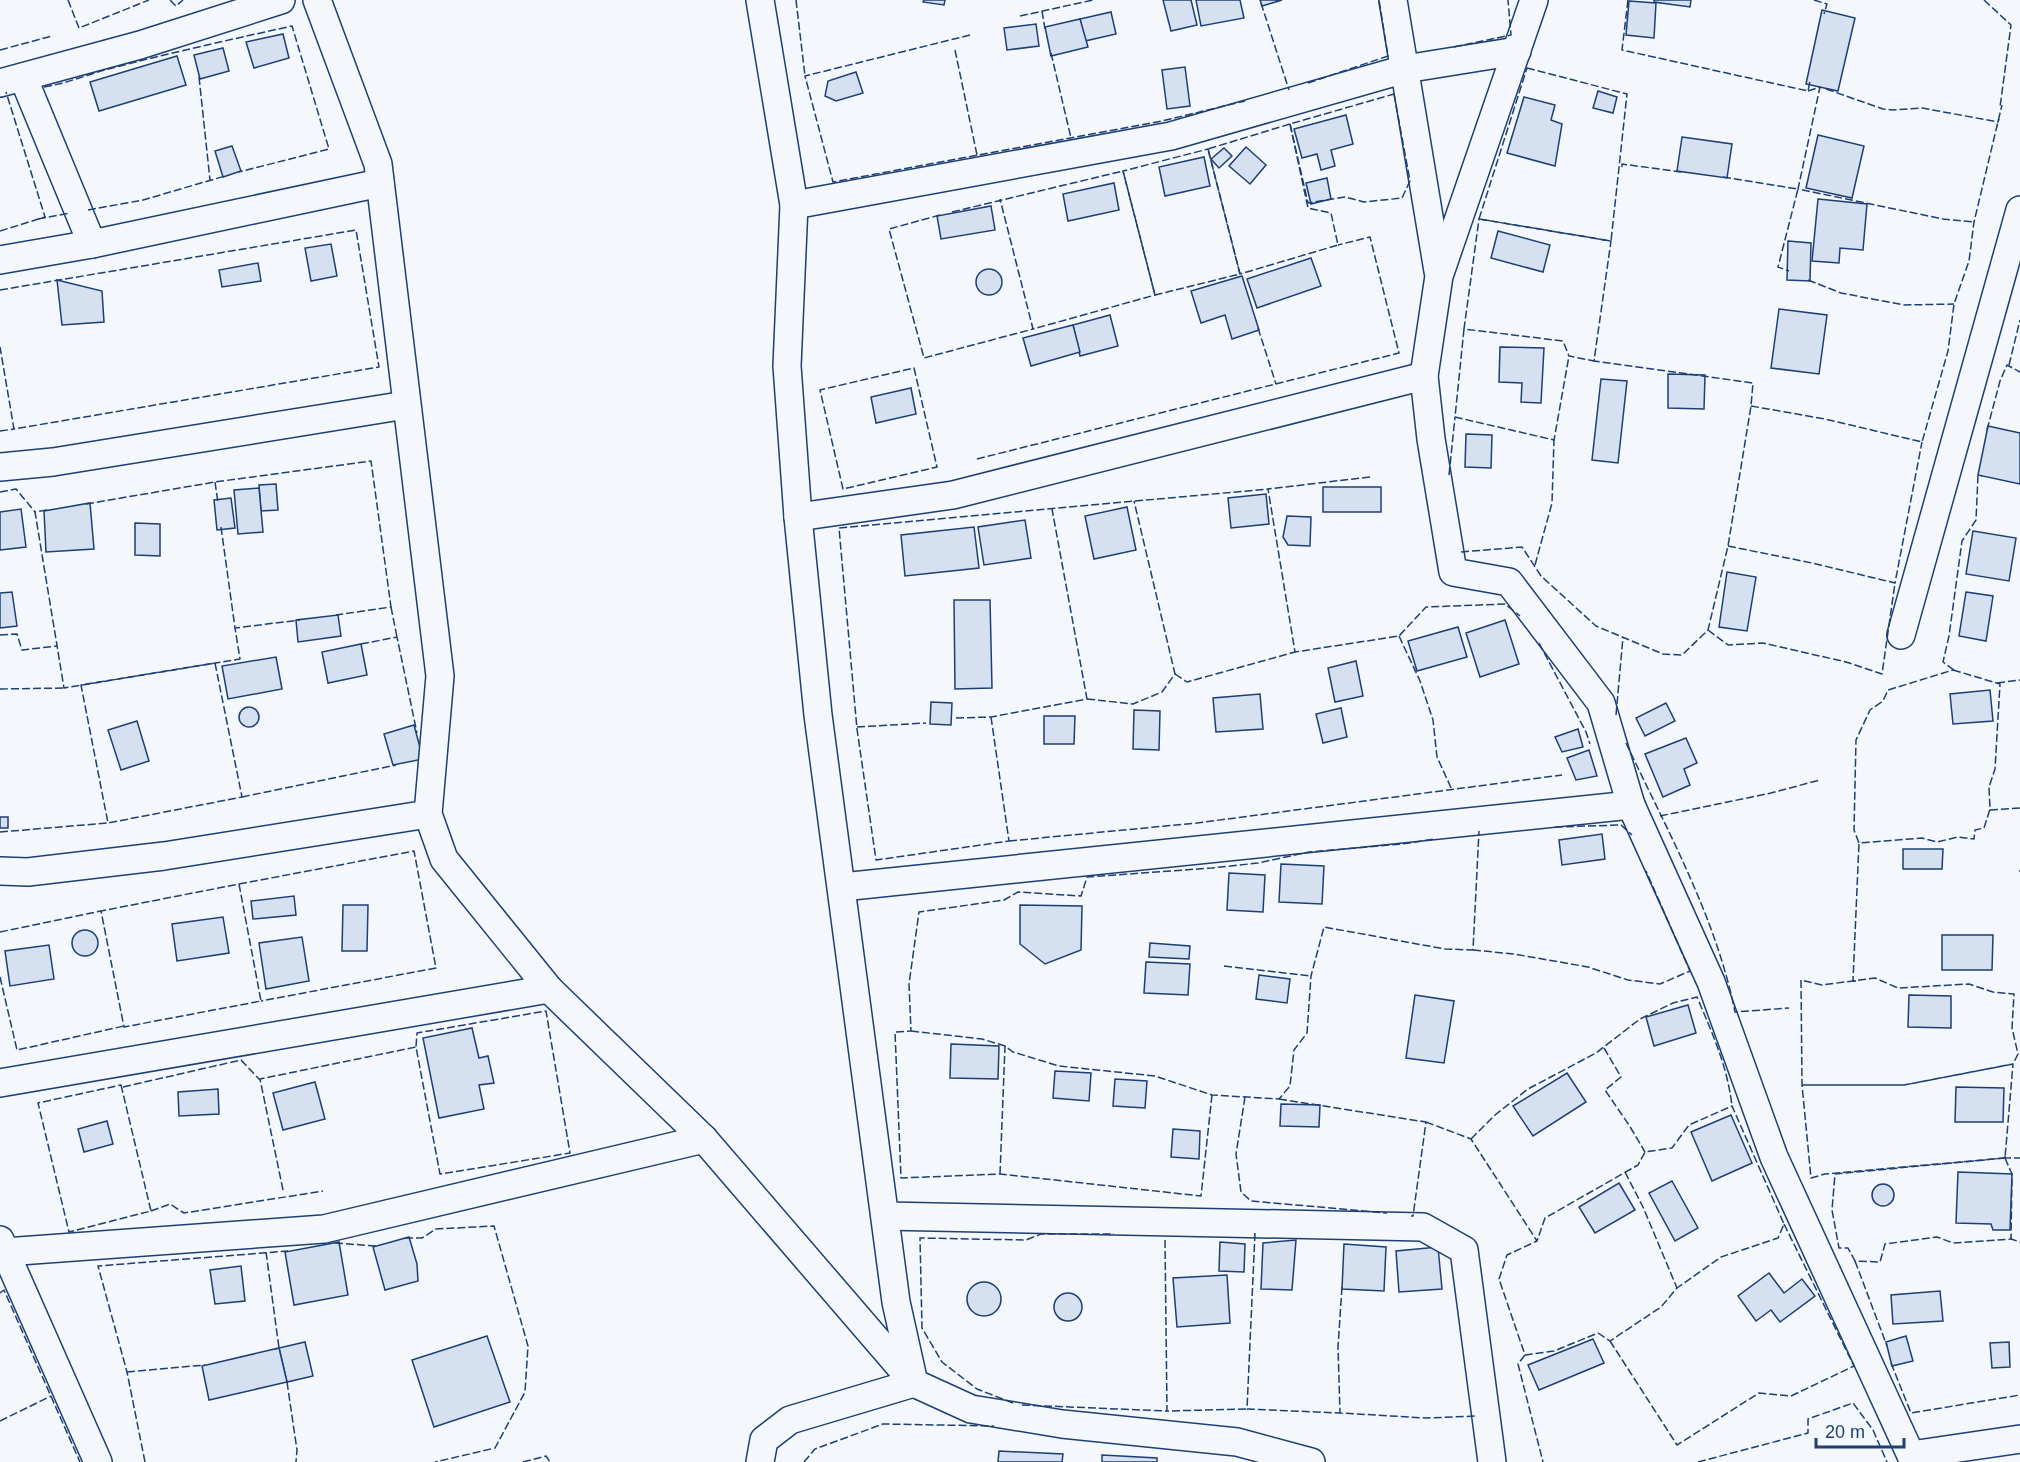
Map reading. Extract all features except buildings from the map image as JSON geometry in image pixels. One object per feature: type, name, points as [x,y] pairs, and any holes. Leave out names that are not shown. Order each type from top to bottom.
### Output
[{"type":"street","points":[[92,244],[11,80],[140,45],[281,0]]},
{"type":"street","points":[[317,0],[378,164],[440,676],[428,814],[444,860],[549,989],[704,1139],[914,1383],[971,1409],[1062,1425],[1237,1442],[1311,1462]]},
{"type":"street","points":[[760,0],[794,205],[787,366],[798,518],[818,715],[896,1302],[914,1383]]},
{"type":"street","points":[[1393,0],[1439,276]]},
{"type":"street","points":[[1534,0],[1439,276],[1424,376],[1431,439],[1453,572],[1509,582],[1601,704],[1631,806],[1711,982],[1774,1157],[1913,1458],[2020,1438]]},
{"type":"street","points":[[794,205],[1171,136],[1405,69],[1517,51]]},
{"type":"street","points":[[0,260],[92,244],[380,183]]},
{"type":"street","points":[[1901,635],[2020,210]]},
{"type":"street","points":[[798,518],[953,495],[1424,376]]},
{"type":"street","points":[[0,467],[53,462],[406,405]]},
{"type":"street","points":[[842,887],[1631,806]]},
{"type":"street","points":[[0,871],[28,872],[164,856],[428,814]]},
{"type":"street","points":[[0,1083],[549,989]]},
{"type":"street","points":[[98,1462],[2,1246],[324,1228],[704,1139]]},
{"type":"street","points":[[885,1216],[1423,1227],[1464,1250],[1492,1462]]},
{"type":"street","points":[[760,1462],[764,1440],[790,1420],[914,1383]]},
{"type":"fence","points":[[68,0],[79,28],[149,0]]},
{"type":"fence","points":[[170,0],[176,6],[183,0]]},
{"type":"fence","points":[[796,0],[805,76]]},
{"type":"fence","points":[[1020,16],[1093,0]]},
{"type":"fence","points":[[1308,83],[1388,56],[1379,0]]},
{"type":"fence","points":[[1454,47],[1511,35],[1508,0]]},
{"type":"fence","points":[[1628,0],[1622,50],[1808,91],[1810,81]]},
{"type":"fence","points":[[1814,0],[1827,4],[1824,14]]},
{"type":"fence","points":[[1984,0],[2011,25],[2000,107]]},
{"type":"fence","points":[[1261,3],[1289,90]]},
{"type":"fence","points":[[1042,11],[1045,29]]},
{"type":"fence","points":[[44,87],[138,61],[292,26],[329,149],[239,172]]},
{"type":"fence","points":[[970,35],[805,76],[833,182],[1162,121],[1245,101]]},
{"type":"fence","points":[[0,50],[52,36]]},
{"type":"fence","points":[[955,50],[977,155]]},
{"type":"fence","points":[[1051,53],[1071,138]]},
{"type":"fence","points":[[1527,68],[1627,94],[1611,241],[1479,219],[1527,68]]},
{"type":"fence","points":[[199,77],[210,180]]},
{"type":"fence","points":[[1808,91],[1820,87],[1798,189],[1943,219],[1974,222]]},
{"type":"fence","points":[[1826,89],[1883,109],[1922,108],[1998,122],[1999,119]]},
{"type":"fence","points":[[0,231],[45,217],[6,92]]},
{"type":"fence","points":[[1394,94],[1410,181],[1402,198],[1364,202],[1345,197],[1308,203],[1290,124],[1394,94]]},
{"type":"fence","points":[[1751,406],[1825,419],[1922,442],[1948,351],[1954,304],[1969,261],[1974,222],[2002,105]]},
{"type":"fence","points":[[1290,124],[1308,208],[1331,213],[1338,245],[1240,274],[1208,149],[1290,124]]},
{"type":"fence","points":[[1208,149],[1240,274],[1155,295],[1123,171],[1208,149]]},
{"type":"fence","points":[[1622,167],[1622,164],[1681,172]]},
{"type":"fence","points":[[952,212],[1123,171],[1155,295],[1033,329],[1000,199]]},
{"type":"fence","points":[[88,210],[143,200],[225,176]]},
{"type":"fence","points":[[1723,177],[1798,189],[1778,267],[1789,271]]},
{"type":"fence","points":[[38,219],[70,213]]},
{"type":"fence","points":[[940,215],[889,229],[924,358],[1033,329]]},
{"type":"fence","points":[[1479,219],[1611,241],[1594,361],[1569,356],[1563,341],[1464,329],[1479,219]]},
{"type":"fence","points":[[0,290],[356,230],[379,367],[14,429],[0,347]]},
{"type":"fence","points":[[977,459],[1399,353],[1370,237],[1338,245]]},
{"type":"fence","points":[[1808,280],[1841,293],[1904,305],[1954,304]]},
{"type":"fence","points":[[2009,365],[2020,320]]},
{"type":"fence","points":[[1258,328],[1276,384]]},
{"type":"fence","points":[[1464,329],[1455,417],[1554,440],[1569,356]]},
{"type":"fence","points":[[1461,552],[1522,547],[1541,576],[1596,626],[1663,654],[1682,655],[1708,630],[1728,546],[1753,383],[1594,361]]},
{"type":"fence","points":[[1987,430],[2000,381],[2007,365],[2020,372]]},
{"type":"fence","points":[[914,368],[937,467],[843,489],[820,390],[914,368]]},
{"type":"fence","points":[[1449,475],[1455,417]]},
{"type":"fence","points":[[0,431],[14,429]]},
{"type":"fence","points":[[1535,565],[1552,503],[1554,440]]},
{"type":"fence","points":[[1728,546],[1895,583],[1922,442]]},
{"type":"fence","points":[[86,504],[215,482],[371,461],[391,607],[336,615]]},
{"type":"fence","points":[[1954,670],[1943,662],[1949,636],[1962,541],[1976,520],[1978,475],[1982,476]]},
{"type":"fence","points":[[1370,477],[1268,489],[1295,652],[1399,636],[1426,607],[1505,604],[1520,616]]},
{"type":"fence","points":[[215,482],[218,503]]},
{"type":"fence","points":[[0,492],[16,489],[35,512]]},
{"type":"fence","points":[[991,717],[1009,841],[876,860],[857,729],[839,528],[1268,489]]},
{"type":"fence","points":[[1087,699],[1133,704],[1162,692],[1175,674],[1134,501]]},
{"type":"fence","points":[[956,718],[991,717],[1087,699],[1052,509]]},
{"type":"fence","points":[[47,510],[35,512],[64,688],[240,659],[235,628]]},
{"type":"fence","points":[[221,527],[235,628],[300,620]]},
{"type":"fence","points":[[1708,630],[1728,645],[1763,643],[1846,662],[1882,674],[1895,583]]},
{"type":"fence","points":[[391,607],[397,637]]},
{"type":"fence","points":[[0,635],[17,634],[22,650],[57,646]]},
{"type":"fence","points":[[1399,636],[1420,681],[1433,720],[1437,757],[1452,790]]},
{"type":"fence","points":[[361,644],[397,637],[417,733]]},
{"type":"fence","points":[[1616,715],[1623,637]]},
{"type":"fence","points":[[1539,643],[1586,732],[1590,744]]},
{"type":"fence","points":[[1175,674],[1187,682],[1295,652]]},
{"type":"fence","points":[[215,663],[242,797],[108,823],[81,685],[215,663]]},
{"type":"fence","points":[[1953,670],[2000,684],[1995,769],[1989,787],[1990,809],[1984,828],[1975,830],[1974,839],[1958,837],[1937,842],[1922,838],[1859,843],[1854,830],[1856,740],[1870,710],[1883,701],[1888,690],[1953,670]]},
{"type":"fence","points":[[1997,683],[2020,680]]},
{"type":"fence","points":[[0,689],[64,688]]},
{"type":"fence","points":[[857,727],[926,723]]},
{"type":"fence","points":[[1626,743],[1703,908],[1727,977],[1735,1012],[1789,1008]]},
{"type":"fence","points":[[242,797],[396,765]]},
{"type":"fence","points":[[1009,841],[1197,823],[1562,775]]},
{"type":"fence","points":[[1660,816],[1771,793],[1820,780]]},
{"type":"fence","points":[[1990,810],[2020,808]]},
{"type":"fence","points":[[0,832],[108,823]]},
{"type":"fence","points":[[1555,827],[1621,825],[1632,835]]},
{"type":"fence","points":[[911,1031],[982,1039],[1005,1046],[1013,1052],[1059,1066],[1155,1076],[1212,1095],[1279,1099],[1290,1086],[1294,1050],[1307,1033],[1311,976],[1324,927],[1445,949],[1473,950],[1479,831]]},
{"type":"fence","points":[[1212,1095],[1201,1196],[1000,1174],[901,1178],[895,1032],[911,1031],[909,984],[919,912],[1004,900],[1018,892],[1081,896],[1087,877],[1258,863],[1309,852],[1435,839]]},
{"type":"fence","points":[[1856,981],[1853,981],[1859,843],[1861,842]]},
{"type":"fence","points":[[239,884],[414,851],[436,968],[261,1001]]},
{"type":"fence","points":[[1473,950],[1514,954],[1588,967],[1628,980],[1660,984],[1690,971],[1646,871]]},
{"type":"fence","points":[[239,884],[261,1001],[124,1027],[101,911],[239,884]]},
{"type":"fence","points":[[0,932],[101,911]]},
{"type":"fence","points":[[1224,966],[1311,976]]},
{"type":"fence","points":[[0,977],[17,1050],[124,1026]]},
{"type":"fence","points":[[1802,1085],[1904,1085],[2013,1064],[2005,1158],[1825,1174],[1811,1178],[1802,1085],[1801,980],[1822,985],[1875,978],[1898,988],[1969,984],[1993,992],[2014,994],[2012,1028],[2018,1054],[2013,1064],[1904,1085],[1802,1085]]},
{"type":"fence","points":[[1471,1139],[1495,1115],[1528,1089],[1596,1053],[1640,1019],[1673,1003],[1697,997],[1723,1064],[1732,1106]]},
{"type":"fence","points":[[283,1190],[260,1079],[416,1047],[440,1174],[570,1153],[546,1011],[417,1033],[416,1047]]},
{"type":"fence","points":[[1000,1174],[1005,1046]]},
{"type":"fence","points":[[1604,1048],[1621,1077],[1605,1090],[1645,1152]]},
{"type":"fence","points":[[123,1087],[241,1060],[260,1080]]},
{"type":"fence","points":[[121,1085],[151,1211],[69,1232],[38,1103],[121,1085]]},
{"type":"fence","points":[[1245,1097],[1236,1154],[1241,1192],[1251,1201],[1387,1213]]},
{"type":"fence","points":[[1279,1099],[1426,1122],[1413,1216],[1411,1216]]},
{"type":"fence","points":[[1426,1122],[1471,1139],[1537,1241],[1507,1255],[1499,1279],[1525,1355],[1554,1351],[1598,1333],[1610,1341],[1661,1307],[1677,1288],[1721,1257],[1778,1238],[1784,1224],[1732,1106],[1689,1125],[1672,1148],[1645,1152],[1638,1165],[1545,1218],[1537,1241]]},
{"type":"fence","points":[[2005,1156],[2005,1158],[2020,1158]]},
{"type":"fence","points":[[2005,1158],[2012,1174],[2011,1239],[1953,1243],[1937,1237],[1885,1244],[1880,1262],[1855,1261],[1848,1248],[1839,1248],[1832,1210],[1835,1174],[2005,1158]]},
{"type":"fence","points":[[1625,1172],[1643,1207],[1677,1288]]},
{"type":"fence","points":[[151,1211],[170,1204],[184,1213],[323,1191]]},
{"type":"fence","points":[[1610,1341],[1677,1445],[1759,1393],[1791,1396],[1854,1366],[1784,1224]]},
{"type":"fence","points":[[405,1238],[422,1238],[436,1229],[494,1226],[528,1346],[525,1392],[495,1448],[435,1462]]},
{"type":"fence","points":[[1255,1233],[1247,1409],[1340,1413]]},
{"type":"fence","points":[[1013,1403],[977,1389],[942,1362],[922,1328],[920,1238],[1026,1240],[1041,1234],[1114,1234]]},
{"type":"fence","points":[[2011,1237],[2020,1242]]},
{"type":"fence","points":[[1165,1240],[1167,1411],[1247,1409]]},
{"type":"fence","points":[[335,1243],[376,1246]]},
{"type":"fence","points":[[145,1462],[127,1372],[98,1266],[288,1251]]},
{"type":"fence","points":[[266,1252],[279,1348],[275,1349]]},
{"type":"fence","points":[[1855,1261],[1887,1346]]},
{"type":"fence","points":[[1342,1287],[1338,1347],[1340,1413],[1426,1418],[1477,1416]]},
{"type":"fence","points":[[0,1293],[4,1290],[80,1462]]},
{"type":"fence","points":[[1525,1355],[1518,1364],[1543,1462]]},
{"type":"fence","points":[[1891,1363],[1911,1413],[2020,1395]]},
{"type":"fence","points":[[127,1372],[205,1365]]},
{"type":"fence","points":[[287,1382],[297,1450],[296,1462]]},
{"type":"fence","points":[[0,1421],[51,1396]]},
{"type":"fence","points":[[1698,1462],[1808,1433],[1808,1419],[1853,1403],[1873,1430],[1887,1462]]},
{"type":"fence","points":[[1022,1405],[1167,1411]]},
{"type":"fence","points":[[804,1462],[815,1449],[883,1424],[994,1426]]},
{"type":"fence","points":[[523,1462],[546,1456],[550,1462]]}]
